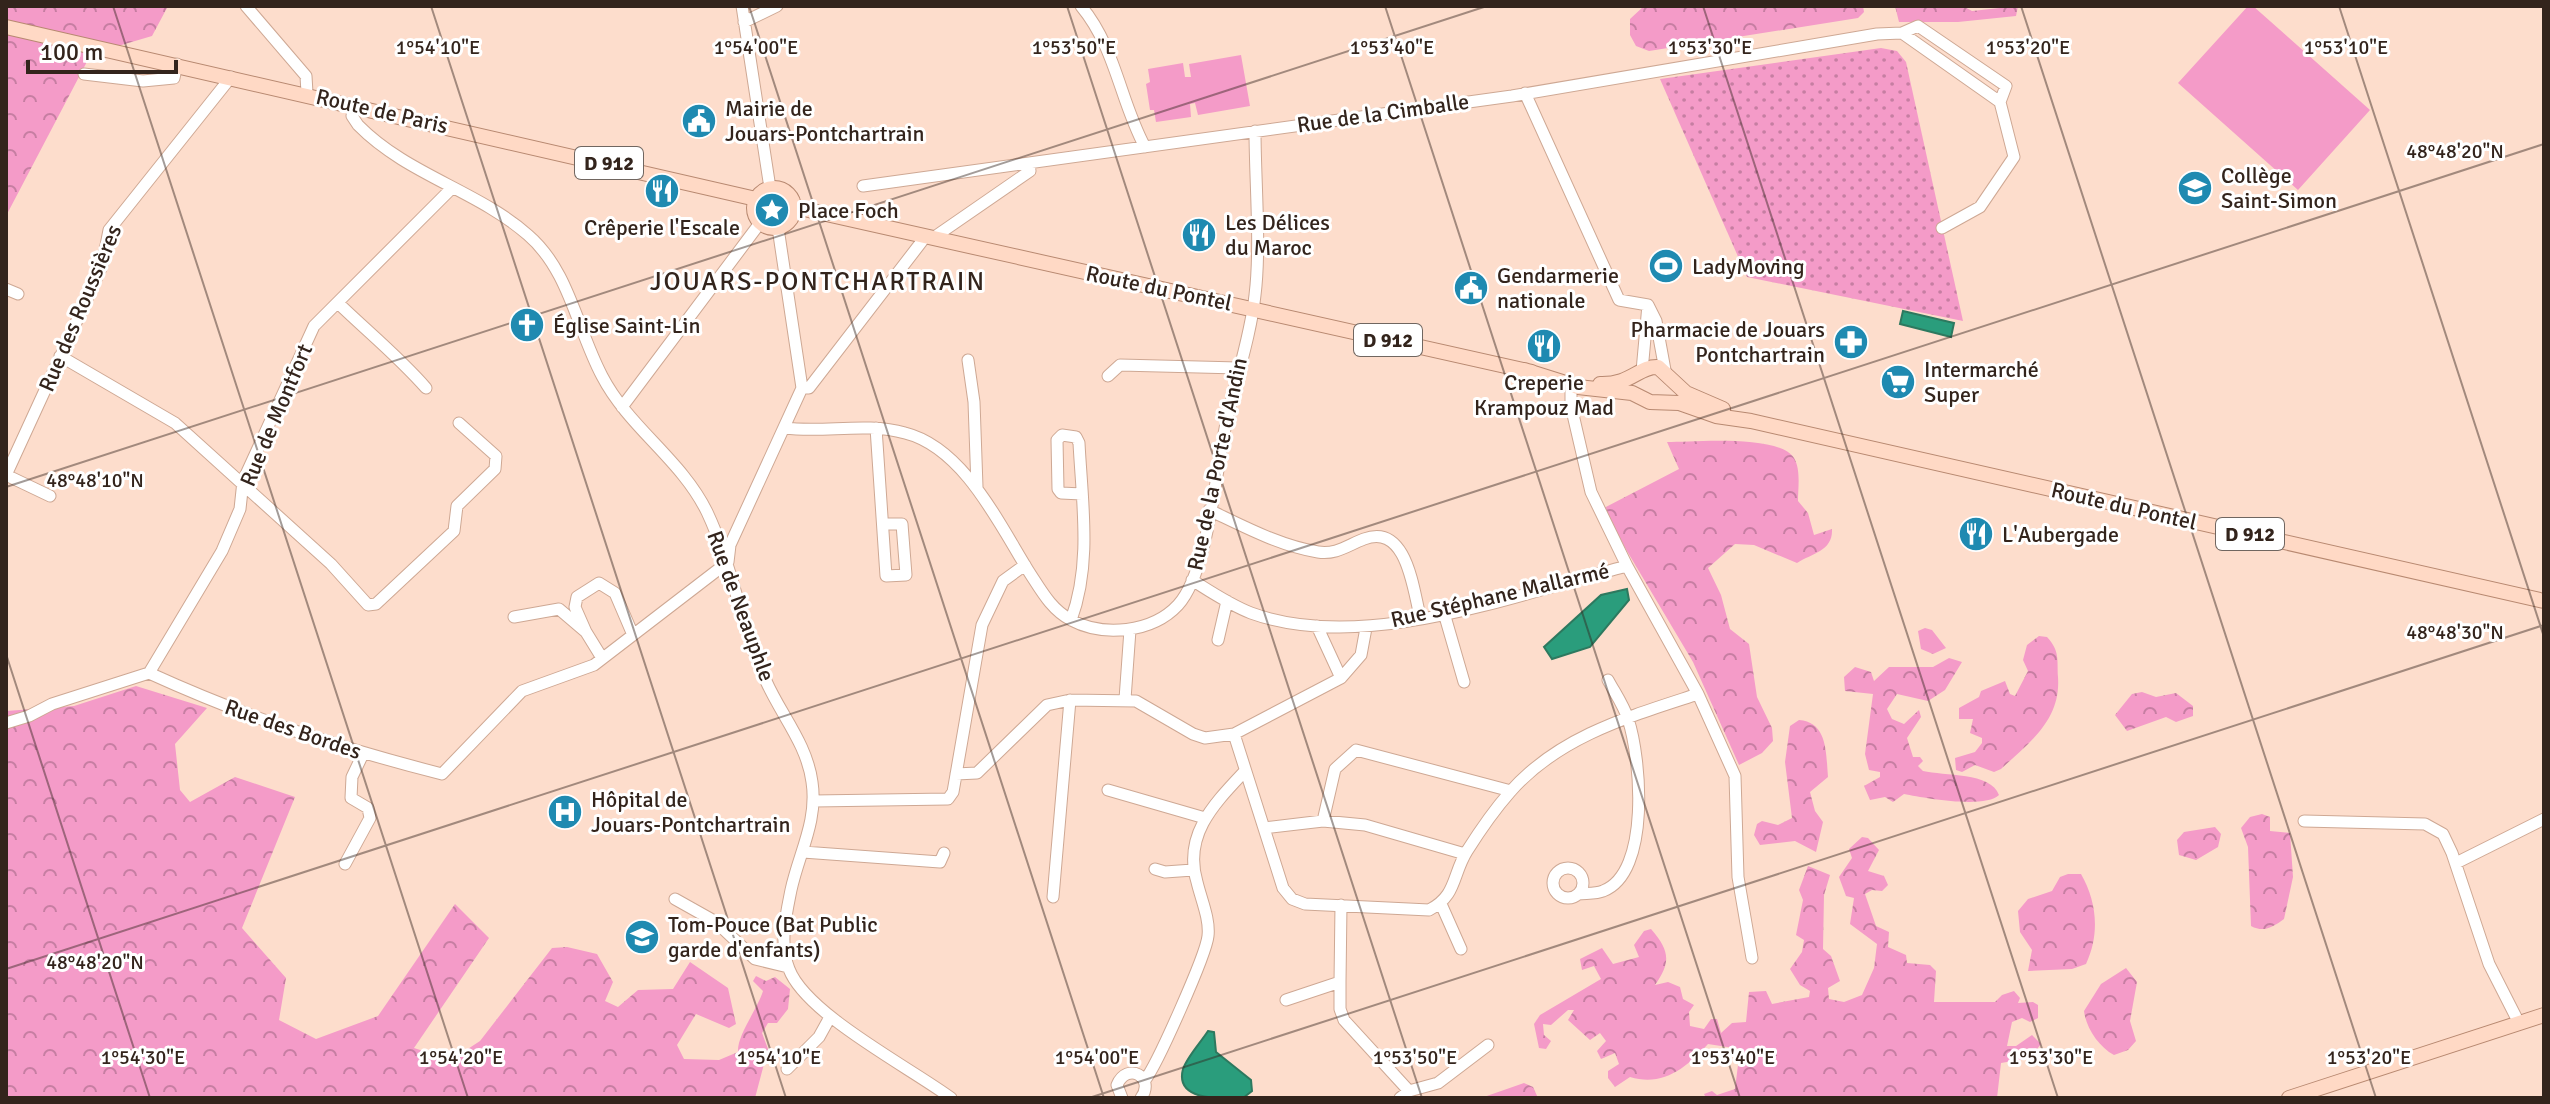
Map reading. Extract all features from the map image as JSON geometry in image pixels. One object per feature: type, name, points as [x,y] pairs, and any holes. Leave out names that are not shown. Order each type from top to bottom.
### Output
[{"type":"main road","name":"Route de Paris","points":[[6,27],[307,93],[756,199]]},
{"type":"main road","points":[[770,188],[787,192],[795,207],[788,223],[778,228],[760,223],[754,212],[756,199],[770,188]]},
{"type":"main road","name":"Route du Pontel","points":[[795,207],[1524,370],[1605,384],[1652,366],[1668,375],[1692,397],[1751,421]]},
{"type":"main road","name":"Route du Pontel","points":[[1524,370],[1571,386],[1632,393],[1649,400],[1679,403],[1716,416],[1751,421],[2544,601]]},
{"type":"main road","points":[[1640,373],[1637,389],[1649,400],[1668,396],[1668,375]]},
{"type":"main road","points":[[2289,1098],[2544,1015]]},
{"type":"street","points":[[246,6],[306,76],[307,93]]},
{"type":"street","points":[[742,6],[770,188]]},
{"type":"street","points":[[744,22],[777,6]]},
{"type":"street","points":[[1081,6],[1096,26],[1123,84],[1129,118],[1145,147]]},
{"type":"street","name":"Rue de la Cimballe","points":[[863,186],[1525,93],[1877,34],[1902,33],[1918,26],[2006,86],[2000,102]]},
{"type":"street","points":[[1902,33],[2000,102],[2014,157],[1980,207],[1942,228]]},
{"type":"street","points":[[84,74],[159,80],[174,78],[177,64]]},
{"type":"street","name":"Rue des Roussières","points":[[6,475],[102,266],[109,230],[231,77]]},
{"type":"street","points":[[1525,93],[1619,300],[1648,305]]},
{"type":"street","name":"Rue de Neauphle","points":[[355,105],[352,116],[361,128],[406,164],[501,212],[554,262],[602,376],[622,407],[694,489],[728,562],[742,617],[767,683],[806,757],[814,801],[784,926],[787,963]]},
{"type":"street","name":"Rue de la Porte d'Andin","points":[[1071,620],[1094,628],[1130,630],[1167,614],[1179,604],[1192,580],[1255,295],[1255,131]]},
{"type":"street","points":[[802,388],[809,388],[929,237],[1030,171],[1029,165]]},
{"type":"street","name":"Rue de Montfort","points":[[149,673],[222,551],[240,509],[243,481],[314,326],[451,189]]},
{"type":"street","points":[[622,407],[760,223]]},
{"type":"street","points":[[633,635],[615,593],[599,583],[577,597],[575,607],[602,658],[633,635],[728,562],[730,545],[802,388],[778,228]]},
{"type":"street","points":[[6,289],[18,294]]},
{"type":"street","points":[[338,303],[376,341],[400,357],[426,388]]},
{"type":"street","points":[[1640,373],[1648,305]]},
{"type":"street","points":[[1648,305],[1656,321],[1668,375]]},
{"type":"street","points":[[60,356],[175,423],[243,481],[372,606],[454,531],[457,506],[498,463],[496,456],[459,423]]},
{"type":"street","points":[[968,360],[974,402],[978,487]]},
{"type":"street","points":[[1108,376],[1120,365],[1238,368]]},
{"type":"street","points":[[1571,386],[1571,406],[1591,492],[1627,566],[1698,694],[1735,776],[1738,877],[1752,958]]},
{"type":"street","points":[[785,428],[876,428],[908,433],[934,447],[978,487],[1052,606],[1071,620],[1084,581],[1082,494],[1079,443],[1076,437],[1062,435],[1057,440],[1058,489],[1061,493],[1082,494]]},
{"type":"street","points":[[876,428],[886,576],[906,575],[902,524],[883,524]]},
{"type":"street","points":[[6,475],[50,496]]},
{"type":"street","points":[[1209,510],[1278,540],[1319,552],[1340,551],[1368,538],[1386,538],[1403,551],[1420,616]]},
{"type":"street","points":[[814,801],[942,800],[953,792],[982,625],[1003,581],[1025,565]]},
{"type":"street","name":"Rue Stéphane Mallarmé","points":[[1192,580],[1227,601],[1278,620],[1317,626],[1366,628],[1444,613],[1627,566]]},
{"type":"street","points":[[1218,640],[1227,601]]},
{"type":"street","points":[[514,617],[559,609],[586,632]]},
{"type":"street","points":[[1444,613],[1464,682]]},
{"type":"street","points":[[1317,626],[1341,678]]},
{"type":"street","points":[[956,774],[977,773],[1047,705],[1070,700],[1125,699],[1146,705],[1205,738],[1234,734],[1341,678],[1361,655],[1366,628]]},
{"type":"street","points":[[1125,699],[1130,630]]},
{"type":"street","name":"Rue des Bordes","points":[[149,673],[230,710],[363,754],[442,774],[522,691],[602,658]]},
{"type":"street","points":[[6,723],[52,704],[149,673]]},
{"type":"street","points":[[1578,894],[1603,892],[1618,880],[1631,862],[1639,836],[1634,743],[1628,717],[1608,680]]},
{"type":"street","points":[[1234,734],[1286,894],[1298,903],[1429,910],[1441,904],[1453,890],[1465,854],[1511,791],[1583,736],[1628,717],[1698,694]]},
{"type":"street","points":[[1053,897],[1070,700]]},
{"type":"street","points":[[1323,821],[1335,769],[1356,750],[1511,791]]},
{"type":"street","points":[[345,864],[370,818],[368,808],[351,798],[349,790],[363,754]]},
{"type":"street","points":[[1141,1098],[1146,1090],[1145,1080],[1204,957],[1209,933],[1191,855],[1205,818],[1244,772]]},
{"type":"street","points":[[1108,790],[1205,818]]},
{"type":"street","points":[[2456,863],[2544,819]]},
{"type":"street","points":[[1264,828],[1323,821],[1365,825],[1465,854]]},
{"type":"street","points":[[2304,821],[2425,824],[2443,834],[2456,863],[2489,964],[2519,1023]]},
{"type":"street","points":[[803,852],[940,862],[944,853]]},
{"type":"street","points":[[1155,869],[1165,872],[1193,870]]},
{"type":"street","points":[[675,899],[716,922],[755,959],[787,963],[809,1001],[951,1098]]},
{"type":"street","points":[[1441,904],[1461,949]]},
{"type":"street","points":[[1341,905],[1340,1009],[1344,1020],[1404,1095],[1438,1083],[1488,1045]]},
{"type":"street","points":[[1286,1000],[1340,982]]},
{"type":"street","points":[[787,1069],[819,1037],[830,1017]]},
{"type":"street","points":[[1122,1098],[1117,1089],[1121,1076],[1134,1072],[1145,1080]]},
{"type":"green space","points":[[6,6],[168,6],[152,36],[91,54],[6,216]]},
{"type":"green space","points":[[1644,6],[1863,6],[1864,12],[1858,18],[1649,51],[1636,46],[1630,35],[1630,19]]},
{"type":"green space","points":[[1895,6],[1963,6],[1972,11],[2018,6],[2016,16],[1958,22],[1899,22]]},
{"type":"green space","points":[[2248,6],[2253,6],[2370,110],[2298,190],[2178,83]]},
{"type":"green space","points":[[1881,48],[1897,51],[1906,62],[1963,321],[1747,277],[1660,79]]},
{"type":"green space","points":[[1241,55],[1250,106],[1198,115],[1195,103],[1190,104],[1191,117],[1156,122],[1154,110],[1150,110],[1146,84],[1150,82],[1148,69],[1183,63],[1185,77],[1191,77],[1189,64]]},
{"type":"green space","points":[[1667,442],[1754,442],[1785,450],[1794,458],[1798,468],[1798,501],[1808,513],[1814,535],[1832,529],[1826,547],[1797,563],[1754,545],[1735,544],[1708,568],[1721,595],[1730,629],[1749,644],[1757,697],[1772,728],[1773,741],[1762,753],[1739,765],[1693,662],[1602,509],[1679,469]]},
{"type":"green space","points":[[1925,628],[1932,630],[1946,648],[1933,654],[1921,649],[1918,631]]},
{"type":"green space","points":[[2039,636],[2047,637],[2057,656],[2058,692],[2049,718],[2033,739],[2001,769],[1994,772],[1975,765],[1962,772],[1956,770],[1955,758],[1975,752],[1982,743],[1982,738],[1970,733],[1973,719],[1959,719],[1959,708],[1979,697],[1981,691],[2005,681],[2010,694],[2015,696],[2028,671],[2023,660],[2027,645]]},
{"type":"green space","points":[[1949,658],[1962,662],[1945,690],[1928,701],[1897,694],[1887,709],[1892,719],[1904,724],[1919,710],[1921,717],[1907,738],[1913,757],[1920,757],[1923,761],[1918,766],[1923,771],[1987,782],[1999,795],[1968,802],[1904,794],[1893,802],[1885,797],[1870,800],[1864,786],[1880,777],[1880,772],[1869,770],[1865,754],[1873,694],[1845,691],[1844,677],[1855,667],[1871,672],[1874,681],[1889,667],[1933,667]]},
{"type":"green space","points":[[136,686],[207,708],[175,744],[180,790],[190,802],[235,777],[295,797],[242,928],[286,978],[279,1020],[316,1039],[378,1016],[455,904],[489,938],[414,1048],[451,1060],[480,1041],[552,948],[567,947],[597,954],[613,982],[605,1001],[618,1007],[638,990],[673,989],[690,962],[728,988],[736,1024],[729,1028],[696,1014],[677,1045],[684,1059],[719,1060],[738,1052],[741,1038],[763,991],[753,981],[756,976],[766,981],[775,977],[790,989],[788,1009],[777,1023],[768,1023],[762,1033],[768,1049],[755,1098],[6,1098],[6,711],[74,706]]},
{"type":"green space","points":[[2142,692],[2156,697],[2176,693],[2193,706],[2193,716],[2176,722],[2166,717],[2127,731],[2115,715],[2132,694]]},
{"type":"green space","points":[[1799,720],[1815,727],[1826,749],[1828,777],[1810,792],[1815,811],[1823,822],[1816,852],[1795,841],[1760,845],[1754,835],[1757,824],[1762,821],[1778,825],[1792,818],[1785,762],[1790,726]]},
{"type":"green space","points":[[2262,814],[2270,817],[2270,831],[2290,833],[2293,877],[2284,919],[2272,927],[2260,929],[2251,926],[2248,847],[2241,828],[2250,817]]},
{"type":"green space","points":[[2215,827],[2221,834],[2218,847],[2196,860],[2179,855],[2177,840],[2184,832]]},
{"type":"green space","points":[[1862,837],[1868,838],[1879,850],[1868,871],[1884,876],[1888,885],[1882,891],[1872,890],[1865,894],[1876,926],[1889,932],[1888,947],[1906,955],[1907,963],[1930,965],[1936,971],[1934,1002],[1995,1002],[2002,995],[2014,991],[2020,998],[2018,1003],[2033,1002],[2038,1005],[2038,1018],[2030,1022],[2022,1018],[2012,1022],[2007,1046],[2016,1046],[2032,1035],[2041,1044],[2030,1058],[2001,1063],[1997,1098],[1706,1098],[1704,1094],[1712,1091],[1717,1095],[1735,1089],[1740,1049],[1708,1044],[1674,1073],[1654,1079],[1630,1077],[1615,1087],[1608,1078],[1608,1071],[1619,1064],[1615,1053],[1601,1059],[1597,1051],[1606,1041],[1600,1033],[1590,1040],[1568,1020],[1574,1010],[1568,1010],[1551,1025],[1543,1024],[1544,1035],[1551,1041],[1546,1049],[1539,1048],[1534,1024],[1540,1015],[1601,979],[1594,966],[1582,970],[1580,959],[1602,948],[1613,964],[1639,957],[1634,945],[1644,931],[1651,929],[1662,944],[1666,957],[1664,970],[1655,985],[1668,982],[1680,987],[1683,999],[1694,1005],[1689,1012],[1690,1026],[1704,1029],[1711,1019],[1717,1019],[1721,1033],[1732,1023],[1746,1022],[1749,992],[1766,991],[1772,1004],[1809,997],[1810,991],[1800,985],[1790,969],[1802,952],[1804,940],[1796,935],[1803,900],[1799,890],[1808,866],[1830,875],[1824,895],[1823,949],[1831,956],[1840,981],[1828,988],[1829,999],[1844,1002],[1862,995],[1874,968],[1877,944],[1850,924],[1854,898],[1846,896],[1839,877],[1852,858],[1849,849]]},
{"type":"green space","points":[[2081,874],[2093,907],[2095,930],[2086,964],[2072,969],[2028,971],[2032,950],[2020,932],[2018,911],[2028,899],[2052,891],[2060,877]]},
{"type":"green space","points":[[2126,968],[2137,982],[2130,1021],[2136,1041],[2128,1050],[2114,1055],[2094,1036],[2084,1011],[2101,984]]},
{"type":"green space","points":[[1524,1083],[1533,1087],[1538,1098],[1481,1098]]},
{"type":"shaded area","points":[[1903,311],[1954,323],[1951,337],[1900,324]]},
{"type":"shaded area","points":[[1627,589],[1629,600],[1590,647],[1552,659],[1544,647],[1601,595]]},
{"type":"shaded area","points":[[1208,1031],[1214,1032],[1216,1052],[1251,1080],[1252,1091],[1243,1098],[1214,1098],[1186,1088],[1182,1080],[1183,1069]]},
{"type":"place","name":"Mairie de Jouars-Pontchartrain","points":[[699,121]]},
{"type":"place","name":"Collège Saint-Simon","points":[[2195,188]]},
{"type":"place","name":"Crêperie l'Escale","points":[[662,191]]},
{"type":"place","name":"Place Foch","points":[[772,210]]},
{"type":"place","name":"Les Délices du Maroc","points":[[1199,235]]},
{"type":"place","name":"LadyMoving","points":[[1666,266]]},
{"type":"place","name":"Gendarmerie nationale","points":[[1471,288]]},
{"type":"place","name":"Église Saint-Lin","points":[[527,325]]},
{"type":"place","name":"Pharmacie de Jouars Pontchartrain","points":[[1851,342]]},
{"type":"place","name":"Creperie Krampouz Mad","points":[[1544,346]]},
{"type":"place","name":"Intermarché Super","points":[[1898,382]]},
{"type":"place","name":"L'Aubergade","points":[[1976,534]]},
{"type":"place","name":"Hôpital de Jouars-Pontchartrain","points":[[565,812]]},
{"type":"place","name":"Tom-Pouce (Bat Public garde d'enfants)","points":[[642,937]]},
{"type":"district","name":"JOUARS-PONTCHARTRAIN","points":[[818,282]]}]
